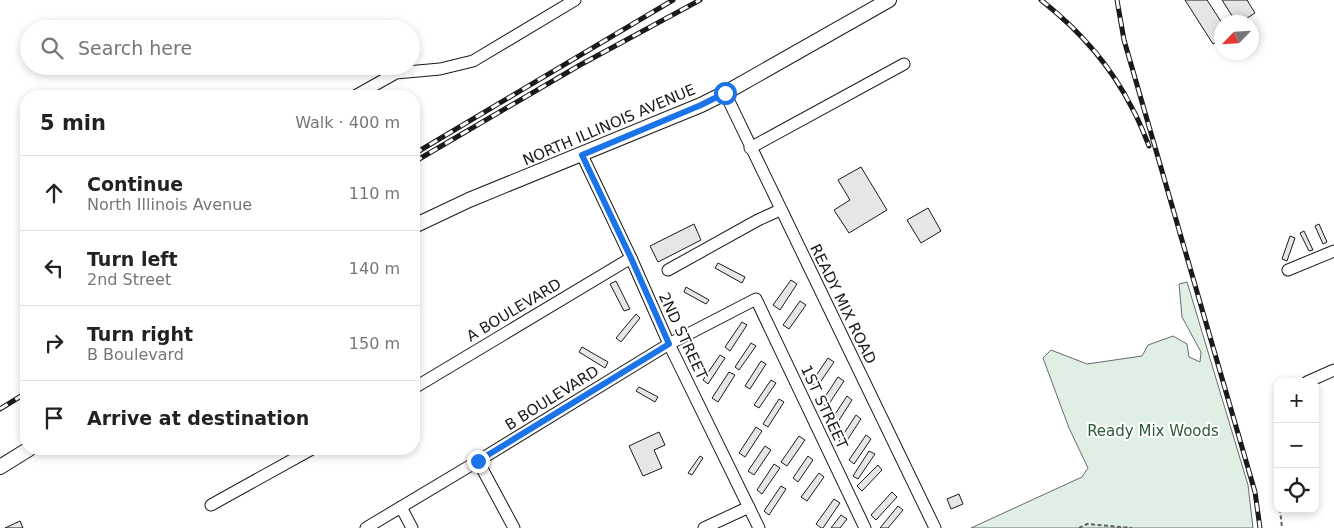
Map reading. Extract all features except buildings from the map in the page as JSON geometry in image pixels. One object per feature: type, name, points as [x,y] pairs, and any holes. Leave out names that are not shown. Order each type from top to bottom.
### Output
[{"type":"main road","name":"NORTH ILLINOIS AVENUE","points":[[420,223],[469,200],[701,105],[890,0]]},
{"type":"main road","points":[[0,467],[20,455]]},
{"type":"street","points":[[420,70],[472,61],[575,0]]},
{"type":"street","points":[[750,148],[904,64]]},
{"type":"street","points":[[366,90],[392,75]]},
{"type":"street","name":"READY MIX ROAD","points":[[725,93],[935,528]]},
{"type":"street","name":"2ND STREET","points":[[582,155],[669,344],[760,528]]},
{"type":"street","points":[[668,270],[758,220],[780,210]]},
{"type":"street","points":[[1288,270],[1334,251]]},
{"type":"street","name":"A BOULEVARD","points":[[420,384],[631,258]]},
{"type":"street","name":"B BOULEVARD","points":[[366,528],[669,344],[756,299]]},
{"type":"street","name":"1ST STREET","points":[[756,299],[865,528]]},
{"type":"street","points":[[1315,378],[1334,370]]},
{"type":"street","points":[[211,505],[301,455]]},
{"type":"street","points":[[478,461],[514,528]]},
{"type":"street","points":[[401,507],[412,528]]},
{"type":"street","points":[[704,528],[749,507]]},
{"type":"path","points":[[1280,513],[1282,528]]},
{"type":"path","points":[[1079,528],[1087,524],[1132,528]]},
{"type":"green space","name":"Ready Mix Woods","points":[[1187,282],[1248,485],[1253,528],[971,528],[1082,477],[1088,468],[1069,428],[1043,358],[1051,350],[1087,364],[1142,356],[1148,345],[1173,336],[1187,344],[1189,357],[1200,362],[1201,352],[1182,317],[1179,284]]},
{"type":"railway","points":[[420,150],[673,0]]},
{"type":"railway","points":[[420,158],[580,65],[700,0]]},
{"type":"railway","points":[[1041,0],[1068,23],[1104,62],[1137,117],[1149,146]]},
{"type":"railway","points":[[1117,0],[1124,40],[1255,492],[1260,528]]},
{"type":"railway","points":[[0,409],[20,397]]},
{"type":"route","points":[[478,461],[669,344],[582,155],[725,93]]}]
